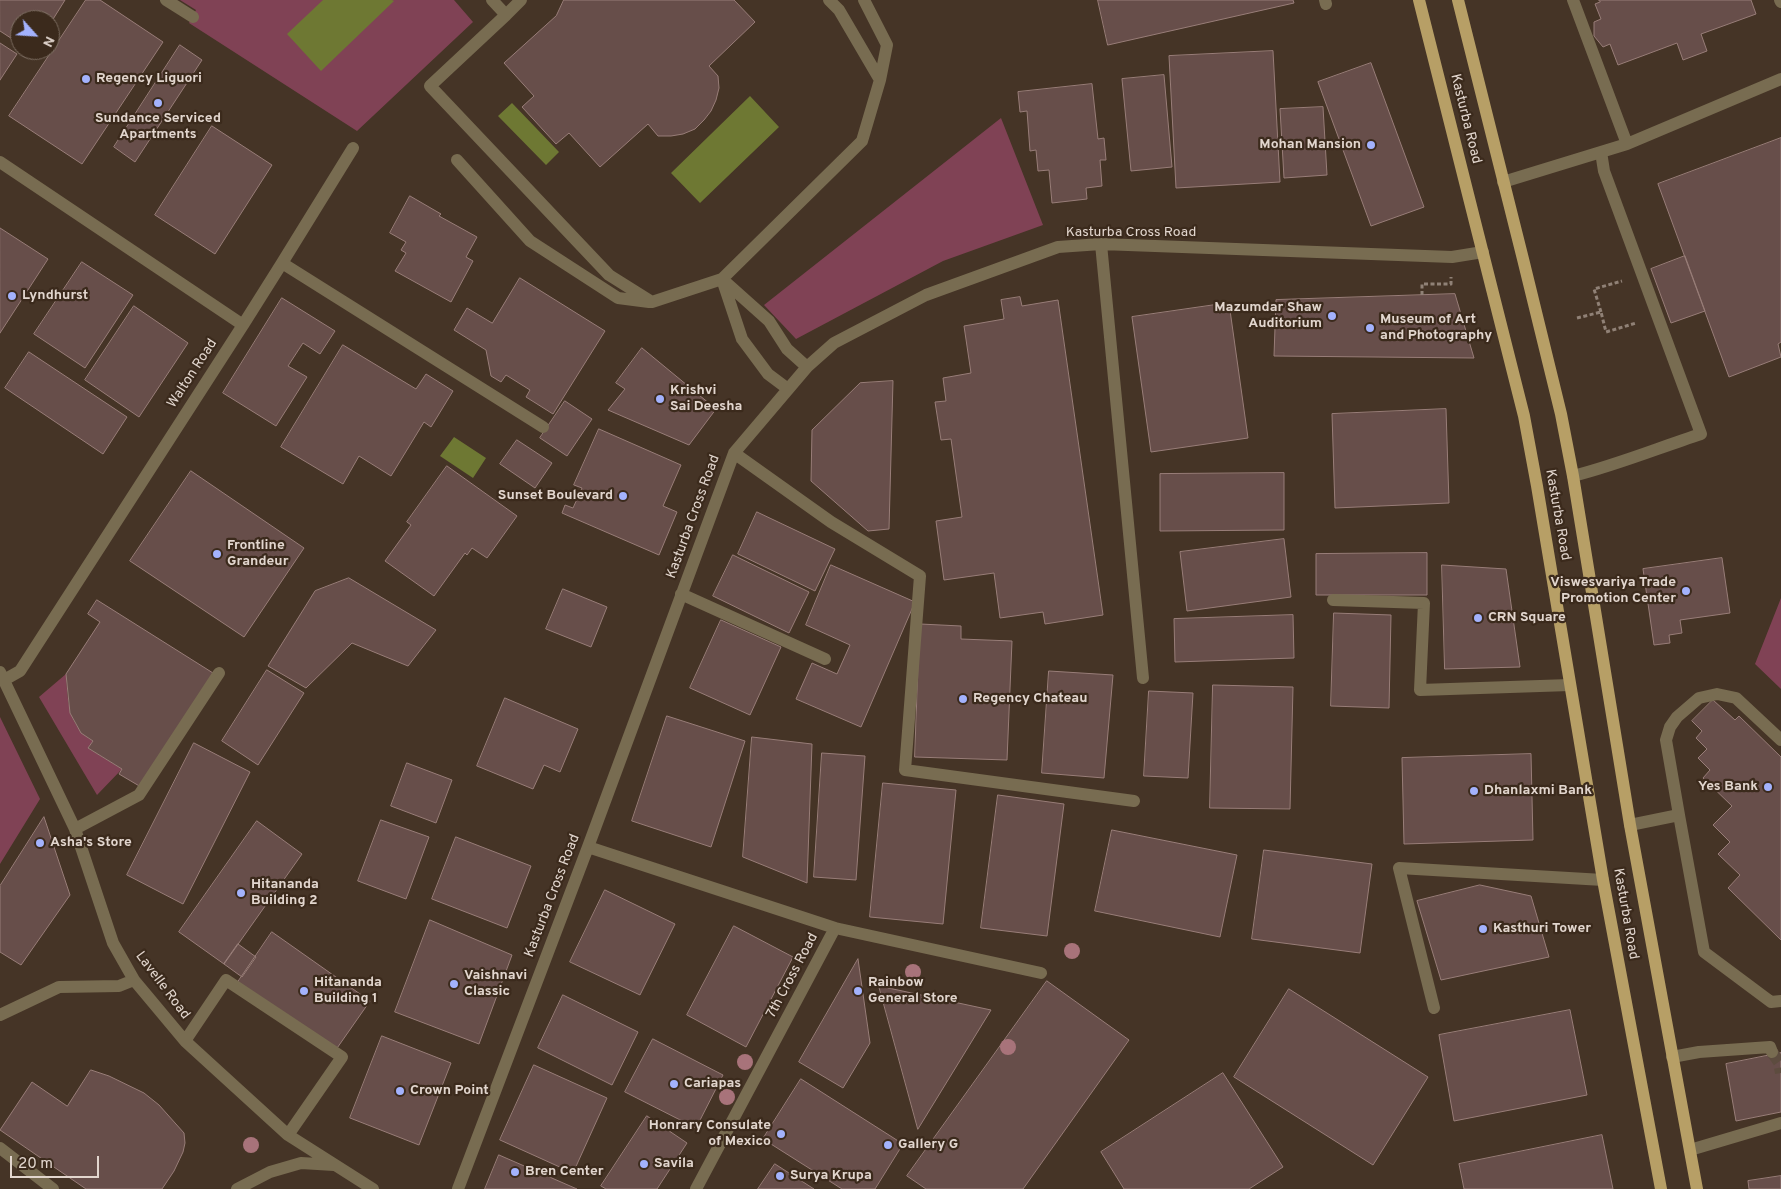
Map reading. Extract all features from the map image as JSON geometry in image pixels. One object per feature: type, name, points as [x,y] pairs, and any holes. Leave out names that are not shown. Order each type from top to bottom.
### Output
[{"type":"main road","name":"Kasturba Road","points":[[1419,0],[1526,424],[1603,880],[1661,1189]]},
{"type":"main road","name":"Kasturba Road","points":[[1458,0],[1561,414],[1573,476],[1630,824],[1697,1189]]},
{"type":"street","points":[[166,0],[193,17]]},
{"type":"street","points":[[492,0],[506,15]]},
{"type":"street","points":[[521,0],[430,86],[609,275],[652,302]]},
{"type":"street","points":[[829,0],[839,10],[880,80]]},
{"type":"street","points":[[457,160],[530,241],[618,298],[652,302],[722,279],[862,141],[880,80],[887,45],[864,0]]},
{"type":"street","points":[[1572,0],[1627,144]]},
{"type":"street","points":[[1503,182],[1627,144],[1781,79]]},
{"type":"street","name":"Walton Road","points":[[2,676],[20,671],[243,325],[353,148]]},
{"type":"street","points":[[1573,476],[1611,466],[1700,434],[1604,170],[1601,152]]},
{"type":"street","points":[[0,162],[243,325]]},
{"type":"street","points":[[1101,244],[1143,678]]},
{"type":"street","name":"Kasturba Cross Road","points":[[458,1189],[588,847],[734,453],[807,367],[834,343],[926,295],[1058,247],[1101,244],[1452,257],[1483,252]]},
{"type":"street","points":[[282,263],[543,427]]},
{"type":"street","points":[[722,279],[769,321],[787,349],[807,367]]},
{"type":"street","points":[[722,279],[742,339],[768,374],[788,389]]},
{"type":"street","points":[[734,453],[831,522],[920,576],[905,770],[1134,801]]},
{"type":"street","points":[[682,594],[825,659]]},
{"type":"street","points":[[1333,600],[1424,604],[1420,690],[1570,685]]},
{"type":"street","points":[[75,829],[140,795],[219,673]]},
{"type":"street","name":"Lavelle Road","points":[[2,676],[75,829],[113,943],[134,980],[185,1041],[288,1135],[373,1189]]},
{"type":"street","points":[[1781,740],[1736,698],[1717,694],[1699,698],[1677,717],[1670,727],[1666,740],[1704,952],[1771,1002],[1781,1001]]},
{"type":"street","points":[[1630,824],[1679,815]]},
{"type":"street","name":"7th Cross Road","points":[[588,847],[835,928],[696,1189]]},
{"type":"street","points":[[1434,1008],[1399,868],[1603,880]]},
{"type":"street","points":[[835,928],[1041,973]]},
{"type":"street","points":[[0,1015],[59,987],[118,986],[134,980]]},
{"type":"street","points":[[185,1041],[226,980],[342,1057],[288,1135]]},
{"type":"street","points":[[1672,1057],[1699,1052],[1770,1047],[1772,1052]]},
{"type":"street","points":[[1690,1150],[1781,1124]]},
{"type":"street","points":[[0,1148],[53,1189]]},
{"type":"street","points":[[237,1189],[270,1172],[301,1163],[337,1165]]},
{"type":"path","points":[[1643,275],[1594,289],[1606,332],[1658,316]]},
{"type":"path","points":[[1577,318],[1601,312]]},
{"type":"shaded area","points":[[180,0],[454,0],[473,22],[357,131],[189,23],[196,10]]},
{"type":"shaded area","points":[[323,0],[394,1],[321,71],[287,34]]},
{"type":"shaded area","points":[[750,96],[779,127],[700,203],[671,173]]},
{"type":"shaded area","points":[[512,103],[559,152],[546,165],[498,116]]},
{"type":"shaded area","points":[[1001,118],[1043,225],[943,261],[796,339],[764,305]]},
{"type":"shaded area","points":[[454,437],[486,458],[473,478],[440,456]]},
{"type":"shaded area","points":[[1781,598],[1781,689],[1755,664]]},
{"type":"shaded area","points":[[66,674],[70,712],[78,728],[93,741],[88,748],[122,769],[97,795],[39,697]]},
{"type":"shaded area","points":[[0,717],[40,799],[0,864]]},
{"type":"building","points":[[0,0],[65,0],[59,10],[10,10],[10,38],[0,31]]},
{"type":"building","name":"Regency Liguori","points":[[86,0],[100,0],[163,42],[82,164],[9,116],[46,60],[60,60],[60,39]]},
{"type":"building","points":[[564,0],[734,0],[755,22],[709,66],[718,76],[719,88],[711,111],[695,129],[683,134],[658,136],[648,124],[600,167],[569,133],[556,144],[522,107],[534,96],[504,63],[556,16]]},
{"type":"building","points":[[1098,0],[1293,0],[1294,3],[1108,45]]},
{"type":"building","points":[[1599,0],[1751,0],[1756,14],[1701,34],[1707,51],[1683,60],[1677,43],[1618,65],[1610,44],[1603,47],[1594,36],[1594,22],[1601,19],[1595,4],[1600,2]]},
{"type":"building","points":[[0,43],[10,49],[10,60],[13,60],[0,80]]},
{"type":"building","name":"Sundance Serviced Apartments","points":[[180,45],[202,60],[135,162],[114,147]]},
{"type":"building","points":[[1273,51],[1280,182],[1176,188],[1169,56]]},
{"type":"building","name":"Mohan Mansion","points":[[1371,63],[1424,207],[1371,226],[1318,82]]},
{"type":"building","points":[[1164,75],[1172,167],[1131,171],[1122,79]]},
{"type":"building","points":[[1092,84],[1098,139],[1104,138],[1106,160],[1100,160],[1102,186],[1086,188],[1087,199],[1052,203],[1049,170],[1038,171],[1036,150],[1030,151],[1027,111],[1020,112],[1018,92]]},
{"type":"building","points":[[1323,107],[1327,175],[1284,178],[1280,109]]},
{"type":"building","points":[[212,126],[272,165],[215,254],[155,215]]},
{"type":"building","points":[[1781,138],[1781,342],[1778,344],[1781,357],[1729,377],[1658,184]]},
{"type":"building","points":[[410,196],[441,214],[439,216],[477,237],[466,257],[473,261],[451,302],[395,271],[406,253],[401,250],[406,242],[390,233]]},
{"type":"building","name":"Lyndhurst","points":[[0,228],[48,259],[0,333]]},
{"type":"building","points":[[1685,256],[1705,311],[1671,323],[1651,269]]},
{"type":"building","points":[[82,262],[133,295],[85,368],[34,334]]},
{"type":"building","points":[[520,278],[605,331],[553,414],[526,397],[530,390],[506,375],[501,382],[491,376],[486,350],[454,330],[467,308],[492,323]]},
{"type":"building","name":"Museum of Art and Photography","points":[[1455,294],[1474,358],[1274,356],[1276,300]]},
{"type":"building","points":[[1020,297],[1022,306],[1058,300],[1103,615],[1045,624],[1043,612],[1000,618],[994,573],[944,580],[936,521],[962,517],[951,439],[941,440],[935,402],[946,401],[943,378],[971,373],[964,326],[1004,319],[1001,300]]},
{"type":"building","points":[[282,298],[335,331],[320,354],[303,343],[288,366],[307,377],[276,426],[223,393]]},
{"type":"building","points":[[1229,303],[1248,438],[1151,452],[1132,317]]},
{"type":"building","points":[[134,306],[188,343],[139,417],[85,380]]},
{"type":"building","points":[[343,345],[416,389],[426,374],[453,391],[431,427],[424,422],[391,476],[359,456],[343,484],[281,447]]},
{"type":"building","name":"Krishvi Sai Deesha","points":[[642,348],[716,409],[689,445],[608,410],[625,389],[616,383]]},
{"type":"building","points":[[29,352],[127,417],[103,454],[5,388]]},
{"type":"building","points":[[893,381],[889,529],[868,531],[811,481],[812,430],[860,383]]},
{"type":"building","points":[[565,401],[592,419],[567,456],[540,438]]},
{"type":"building","points":[[1446,409],[1449,503],[1335,508],[1332,414]]},
{"type":"building","name":"Sunset Boulevard","points":[[599,429],[681,465],[663,506],[677,512],[659,555],[562,513],[565,505],[573,508],[582,488],[574,485]]},
{"type":"building","points":[[517,440],[552,463],[535,488],[500,464]]},
{"type":"building","points":[[447,466],[517,516],[487,558],[472,548],[467,555],[465,553],[434,596],[385,561],[411,525],[407,522]]},
{"type":"building","name":"Frontline Grandeur","points":[[191,471],[304,548],[244,637],[130,561]]},
{"type":"building","points":[[1284,473],[1284,530],[1160,531],[1160,474]]},
{"type":"building","points":[[757,512],[835,549],[815,591],[738,554]]},
{"type":"building","points":[[1284,539],[1291,597],[1187,611],[1180,552]]},
{"type":"building","points":[[1427,553],[1427,595],[1316,595],[1316,554]]},
{"type":"building","points":[[733,555],[809,592],[789,633],[713,596]]},
{"type":"building","name":"Viswesvariya Trade Promotion Center","points":[[1722,558],[1730,613],[1680,620],[1682,633],[1669,635],[1670,643],[1654,645],[1643,569]]},
{"type":"building","points":[[831,565],[915,602],[861,727],[796,699],[812,663],[837,674],[850,645],[806,625]]},
{"type":"building","name":"CRN Square","points":[[1442,565],[1506,569],[1520,667],[1445,669]]},
{"type":"building","points":[[349,578],[436,630],[408,666],[352,643],[306,688],[268,666],[315,591]]},
{"type":"building","points":[[563,589],[607,607],[591,647],[546,629]]},
{"type":"building","points":[[97,600],[213,673],[141,787],[119,774],[122,769],[88,748],[93,741],[81,733],[70,713],[66,674],[100,622],[88,614]]},
{"type":"building","points":[[1334,613],[1391,615],[1389,708],[1331,706]]},
{"type":"building","points":[[1293,615],[1294,658],[1175,662],[1174,619]]},
{"type":"building","points":[[721,620],[781,647],[750,715],[690,688]]},
{"type":"building","name":"Regency Chateau","points":[[920,624],[961,626],[961,639],[1012,641],[1007,760],[915,757]]},
{"type":"building","points":[[267,670],[304,693],[258,765],[222,741]]},
{"type":"building","points":[[1049,671],[1113,675],[1104,778],[1042,773]]},
{"type":"building","points":[[1213,685],[1293,687],[1290,809],[1210,808]]},
{"type":"building","points":[[1149,691],[1193,693],[1188,778],[1144,776]]},
{"type":"building","points":[[505,698],[578,729],[560,772],[544,765],[533,789],[477,766]]},
{"type":"building","points":[[1713,700],[1735,720],[1739,716],[1781,757],[1781,940],[1728,888],[1740,875],[1718,854],[1730,842],[1713,825],[1732,806],[1703,778],[1710,770],[1698,758],[1707,749],[1696,738],[1702,731],[1692,721]]},
{"type":"building","points":[[667,716],[745,741],[711,847],[632,821]]},
{"type":"building","points":[[752,737],[812,744],[807,883],[743,857]]},
{"type":"building","points":[[194,743],[250,772],[183,904],[127,875]]},
{"type":"building","points":[[822,753],[865,756],[856,880],[814,877]]},
{"type":"building","points":[[1531,754],[1533,840],[1404,844],[1402,758]]},
{"type":"building","points":[[407,763],[452,780],[436,823],[391,806]]},
{"type":"building","points":[[883,783],[956,790],[943,924],[870,917]]},
{"type":"building","points":[[998,795],[1064,804],[1047,936],[981,928]]},
{"type":"building","points":[[44,817],[70,895],[21,965],[0,952],[0,886]]},
{"type":"building","points":[[381,820],[429,837],[406,899],[358,881]]},
{"type":"building","name":"Hitananda Building 2","points":[[257,821],[302,854],[224,964],[179,932]]},
{"type":"building","points":[[1112,830],[1237,855],[1220,937],[1095,911]]},
{"type":"building","points":[[456,837],[531,866],[507,928],[432,899]]},
{"type":"building","points":[[1264,850],[1372,864],[1360,953],[1252,939]]},
{"type":"building","name":"Kasthuri Tower","points":[[1480,885],[1531,896],[1549,957],[1441,980],[1417,901]]},
{"type":"building","points":[[605,890],[675,924],[640,995],[570,962]]},
{"type":"building","name":"Vaishnavi Classic","points":[[430,920],[512,955],[479,1044],[395,1012]]},
{"type":"building","points":[[734,926],[793,957],[746,1047],[687,1015]]},
{"type":"building","name":"Hitananda Building 1","points":[[272,932],[370,1001],[335,1051],[238,982]]},
{"type":"building","points":[[238,944],[256,957],[242,977],[224,964]]},
{"type":"building","points":[[858,959],[870,1043],[843,1088],[799,1062]]},
{"type":"building","points":[[1047,981],[1129,1040],[1023,1189],[926,1189],[907,1176]]},
{"type":"building","points":[[879,986],[991,1010],[918,1129]]},
{"type":"building","points":[[1289,989],[1428,1077],[1373,1165],[1234,1077]]},
{"type":"building","points":[[563,995],[638,1032],[612,1085],[538,1048]]},
{"type":"building","points":[[1570,1010],[1587,1095],[1454,1121],[1439,1035]]},
{"type":"building","name":"Crown Point","points":[[382,1036],[451,1063],[419,1145],[350,1118]]},
{"type":"building","name":"Cariapas","points":[[653,1039],[723,1075],[696,1128],[625,1092]]},
{"type":"building","points":[[1781,1053],[1781,1112],[1736,1121],[1726,1064]]},
{"type":"building","points":[[534,1065],[607,1098],[573,1173],[500,1140]]},
{"type":"building","points":[[91,1070],[109,1076],[144,1093],[159,1105],[184,1133],[185,1143],[183,1152],[174,1171],[162,1189],[86,1189],[0,1130],[32,1082],[67,1106]]},
{"type":"building","points":[[1223,1073],[1283,1167],[1249,1189],[1124,1189],[1101,1152]]},
{"type":"building","points":[[801,1079],[903,1144],[875,1189],[842,1189],[763,1139]]},
{"type":"building","name":"Savila","points":[[647,1116],[687,1143],[657,1189],[606,1189],[601,1186]]},
{"type":"building","points":[[1602,1135],[1613,1189],[1464,1189],[1459,1164]]},
{"type":"building","name":"Bren Center","points":[[499,1155],[577,1189],[485,1189]]},
{"type":"building","name":"Surya Krupa","points":[[775,1164],[814,1189],[758,1189]]},
{"type":"building","points":[[1781,1176],[1781,1189],[1749,1189],[1748,1181]]},
{"type":"tunnel","points":[[1772,1052],[1779,1062],[1781,1073]]},
{"type":"place","name":"Regency Liguori","points":[[86,79]]},
{"type":"place","name":"Sundance Serviced Apartments","points":[[158,103]]},
{"type":"place","name":"Mohan Mansion","points":[[1371,145]]},
{"type":"place","name":"Lyndhurst","points":[[12,296]]},
{"type":"place","name":"Mazumdar Shaw Auditorium","points":[[1332,316]]},
{"type":"place","name":"Museum of Art and Photography","points":[[1370,328]]},
{"type":"place","name":"Krishvi Sai Deesha","points":[[660,399]]},
{"type":"place","name":"Sunset Boulevard","points":[[623,496]]},
{"type":"place","name":"Frontline Grandeur","points":[[217,554]]},
{"type":"place","name":"Viswesvariya Trade Promotion Center","points":[[1686,591]]},
{"type":"place","name":"CRN Square","points":[[1478,618]]},
{"type":"place","name":"Regency Chateau","points":[[963,699]]},
{"type":"place","name":"Yes Bank","points":[[1768,787]]},
{"type":"place","name":"Dhanlaxmi Bank","points":[[1474,791]]},
{"type":"place","name":"Asha's Store","points":[[40,843]]},
{"type":"place","name":"Hitananda Building 2","points":[[241,893]]},
{"type":"place","name":"Kasthuri Tower","points":[[1483,929]]},
{"type":"place","name":"Vaishnavi Classic","points":[[454,984]]},
{"type":"place","name":"Hitananda Building 1","points":[[304,991]]},
{"type":"place","name":"Rainbow General Store","points":[[858,991]]},
{"type":"place","name":"Cariapas","points":[[674,1084]]},
{"type":"place","name":"Crown Point","points":[[400,1091]]},
{"type":"place","name":"Honrary Consulate of Mexico","points":[[781,1134]]},
{"type":"place","name":"Gallery G","points":[[888,1145]]},
{"type":"place","name":"Savila","points":[[644,1164]]},
{"type":"place","name":"Bren Center","points":[[515,1172]]},
{"type":"place","name":"Surya Krupa","points":[[780,1176]]}]
